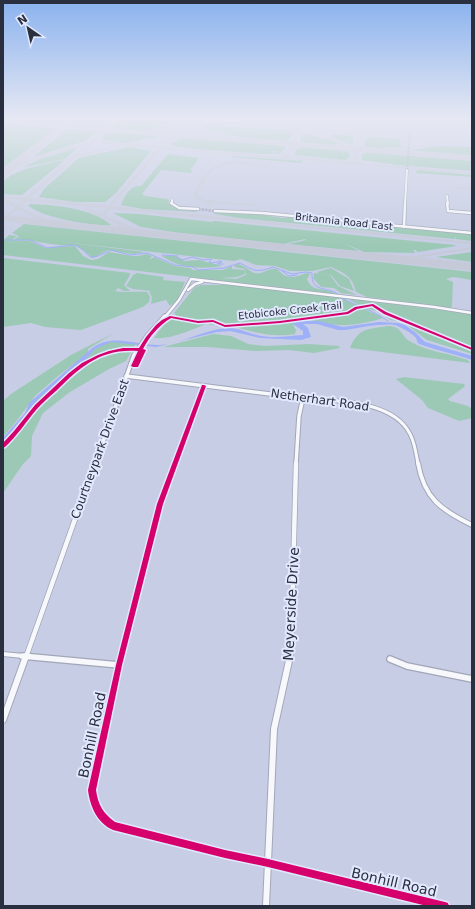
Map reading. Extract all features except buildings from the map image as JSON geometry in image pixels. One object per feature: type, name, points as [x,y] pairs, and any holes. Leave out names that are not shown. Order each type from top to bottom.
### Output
[{"type":"street","points":[[404,227],[407,170]]},
{"type":"street","points":[[448,196],[448,211],[472,213]]},
{"type":"street","points":[[172,200],[171,204],[176,207],[198,209]]},
{"type":"street","name":"Britannia Road East","points":[[216,211],[262,213],[472,233]]},
{"type":"street","name":"Courtneypark Drive East","points":[[3,720],[134,355],[147,334],[172,310],[186,292],[191,279],[352,297],[472,313]]},
{"type":"street","points":[[186,292],[193,285],[199,282],[219,282]]},
{"type":"street","name":"Netherhart Road","points":[[126,376],[375,408],[396,417],[406,426],[413,437],[421,478],[427,493],[450,515],[472,525]]},
{"type":"street","name":"Bonhill Road","points":[[204,386],[160,504],[119,665],[92,790],[93,802],[97,812],[103,819],[113,826],[224,854],[268,863],[445,906]]},
{"type":"street","name":"Meyerside Drive","points":[[266,906],[274,730],[291,649],[295,477],[303,398]]},
{"type":"street","points":[[3,654],[119,665]]},
{"type":"street","points":[[390,659],[407,666],[472,679]]},
{"type":"green space","points":[[3,160],[13,160],[3,168]]},
{"type":"green space","points":[[37,160],[58,160],[24,167]]},
{"type":"green space","points":[[64,160],[22,195],[3,194],[3,181],[10,176],[32,167]]},
{"type":"green space","points":[[76,160],[143,160],[116,193],[105,202],[76,202],[39,197],[44,189]]},
{"type":"green space","points":[[163,160],[197,160],[193,167],[190,168],[192,170],[191,173],[161,170],[142,194],[145,196],[167,199],[169,200],[168,203],[173,207],[198,210],[197,212],[143,209],[121,205],[130,189],[141,186]]},
{"type":"green space","points":[[271,160],[302,161],[301,163]]},
{"type":"green space","points":[[365,160],[472,161],[472,171],[398,165]]},
{"type":"green space","points":[[417,170],[472,175],[472,177],[416,173]]},
{"type":"green space","points":[[28,205],[73,208],[103,219],[111,225],[80,223],[54,217]]},
{"type":"green space","points":[[215,212],[257,214],[282,218],[290,217],[472,234],[472,241],[456,239],[456,236],[455,239],[239,218],[214,214]]},
{"type":"green space","points":[[113,213],[214,221],[456,246],[418,252],[413,250],[415,253],[364,252],[344,243],[359,251],[288,244],[306,240],[305,239],[283,244],[173,232],[141,227]]},
{"type":"green space","points":[[24,224],[472,272],[472,280],[453,277],[446,279],[453,282],[451,308],[367,297],[356,292],[353,282],[348,276],[331,267],[312,271],[290,271],[275,266],[256,265],[241,259],[234,261],[55,241],[145,252],[133,254],[108,250],[93,258],[76,245],[60,245],[14,240],[19,236],[12,233]]},
{"type":"green space","points":[[9,235],[17,236],[12,240],[30,241],[45,248],[75,246],[83,256],[91,260],[98,259],[109,252],[132,256],[147,254],[152,256],[149,260],[154,257],[175,266],[190,268],[193,270],[223,270],[232,266],[232,269],[245,270],[245,274],[237,277],[221,278],[236,279],[246,275],[245,269],[234,267],[237,264],[242,265],[254,273],[261,273],[274,269],[291,277],[307,273],[310,274],[307,279],[312,287],[328,290],[336,294],[3,255],[3,241]]},
{"type":"green space","points":[[472,252],[472,262],[436,257]]},
{"type":"green space","points":[[162,256],[175,256],[184,261],[199,260],[222,266],[199,268],[183,266]]},
{"type":"green space","points":[[3,258],[130,273],[124,285],[130,291],[124,291],[118,288],[115,291],[147,292],[150,297],[149,302],[143,307],[81,330],[45,327],[31,323],[3,327]]},
{"type":"green space","points":[[331,268],[349,279],[354,291],[340,286],[331,275],[320,274],[317,272]]},
{"type":"green space","points":[[137,273],[164,277],[163,280],[185,282],[177,301],[170,306],[166,300],[151,304],[152,297],[149,292],[151,291],[133,289],[126,286],[133,275]]},
{"type":"green space","points":[[314,273],[330,275],[338,286],[357,295],[341,293],[334,288],[321,287],[313,278]]},
{"type":"green space","points":[[201,285],[236,285],[337,296],[383,318],[344,325],[311,320],[293,325],[296,330],[295,334],[285,335],[264,334],[214,321],[216,324],[210,325],[208,323],[174,336],[154,338],[166,322],[174,318],[197,322],[213,322],[195,321],[177,317],[174,313],[195,287]]},
{"type":"green space","points":[[346,298],[472,314],[472,354],[427,340],[402,322],[391,320],[377,311],[367,309]]},
{"type":"green space","points":[[389,326],[397,328],[407,340],[411,342],[431,350],[468,360],[470,363],[350,348],[357,336],[365,330]]},
{"type":"green space","points":[[114,333],[88,349],[88,353],[35,396],[3,437],[3,401],[11,394],[71,355]]},
{"type":"green space","points":[[213,334],[231,336],[248,344],[265,346],[309,344],[339,346],[340,348],[314,353],[288,350],[255,351],[207,347],[163,347]]},
{"type":"green space","points":[[111,341],[136,343],[126,361],[109,369],[70,392],[43,413],[32,436],[31,456],[23,464],[3,493],[3,442],[16,429],[33,403],[94,349]]},
{"type":"green space","points":[[404,377],[464,384],[464,387],[448,399],[450,401],[468,406],[472,409],[472,418],[459,421],[428,408],[422,400],[396,379]]},
{"type":"water","points":[[298,321],[320,321],[343,327],[379,322],[398,323],[405,325],[425,342],[472,356],[472,360],[418,343],[416,338],[409,332],[395,325],[377,325],[338,330],[317,324],[303,324],[308,328],[311,337],[301,340],[260,338],[230,331],[217,332],[179,341],[211,331],[228,328],[268,337],[303,335],[303,331],[293,324]]},
{"type":"water","points":[[108,341],[125,341],[151,345],[168,344],[156,347],[111,342],[95,349],[86,359],[38,399],[20,426],[3,444],[3,438],[25,413],[29,403],[91,349],[99,344]]},
{"type":"waterway","points":[[5,240],[30,240],[47,248],[74,245],[81,248],[92,257],[96,257],[111,250],[130,255],[147,253],[175,265],[193,267],[198,270],[224,268],[240,263],[256,270],[263,270],[273,267],[292,274],[306,272],[312,273],[314,284],[320,288],[338,294]]},
{"type":"waterway","points":[[162,255],[178,256],[177,257],[182,260],[192,257],[203,260],[212,259],[209,262],[212,263],[221,261],[222,262],[217,264],[223,264]]},
{"type":"waterway","points":[[282,271],[289,276],[297,275]]},
{"type":"waterway","points":[[342,298],[377,314],[388,321]]},
{"type":"taxiway","points":[[3,171],[31,160]]},
{"type":"taxiway","points":[[26,199],[70,160]]},
{"type":"taxiway","points":[[109,207],[150,160]]},
{"type":"taxiway","points":[[318,160],[472,173]]},
{"type":"taxiway","points":[[356,160],[360,163]]},
{"type":"taxiway","points":[[209,205],[209,203],[197,198],[195,193],[207,174],[215,167],[221,164],[236,162],[266,166]]},
{"type":"taxiway","points":[[458,188],[472,189]]},
{"type":"taxiway","points":[[3,197],[26,199]]},
{"type":"taxiway","points":[[3,199],[18,207]]},
{"type":"taxiway","points":[[18,207],[26,199]]},
{"type":"taxiway","points":[[26,199],[109,207]]},
{"type":"taxiway","points":[[206,201],[253,205]]},
{"type":"taxiway","points":[[3,220],[18,207]]},
{"type":"taxiway","points":[[18,207],[39,218],[70,225]]},
{"type":"taxiway","points":[[105,217],[104,213],[109,207]]},
{"type":"taxiway","points":[[109,207],[472,243]]},
{"type":"taxiway","points":[[85,208],[105,217]]},
{"type":"taxiway","points":[[105,217],[121,224]]},
{"type":"taxiway","points":[[110,229],[119,228],[121,224]]},
{"type":"taxiway","points":[[121,224],[130,228],[162,235]]},
{"type":"taxiway","points":[[379,257],[410,258],[472,248]]},
{"type":"runway","points":[[3,174],[20,160]]},
{"type":"runway","points":[[3,218],[472,267]]},
{"type":"tunnel","points":[[407,170],[408,160]]},
{"type":"tunnel","points":[[198,209],[215,211]]},
{"type":"cycle path","name":"Etobicoke Creek Trail","points":[[3,446],[16,433],[37,406],[77,368],[91,359],[114,351],[131,349],[140,349],[144,350],[136,366],[133,366],[139,352],[143,345],[147,338],[157,326],[170,317],[198,322],[213,321],[225,326],[280,322],[348,313],[356,308],[373,305],[385,313],[472,349]]},
{"type":"cycle path","points":[[204,386],[160,504],[119,665],[92,790],[98,811],[104,819],[113,826],[445,906]]}]
